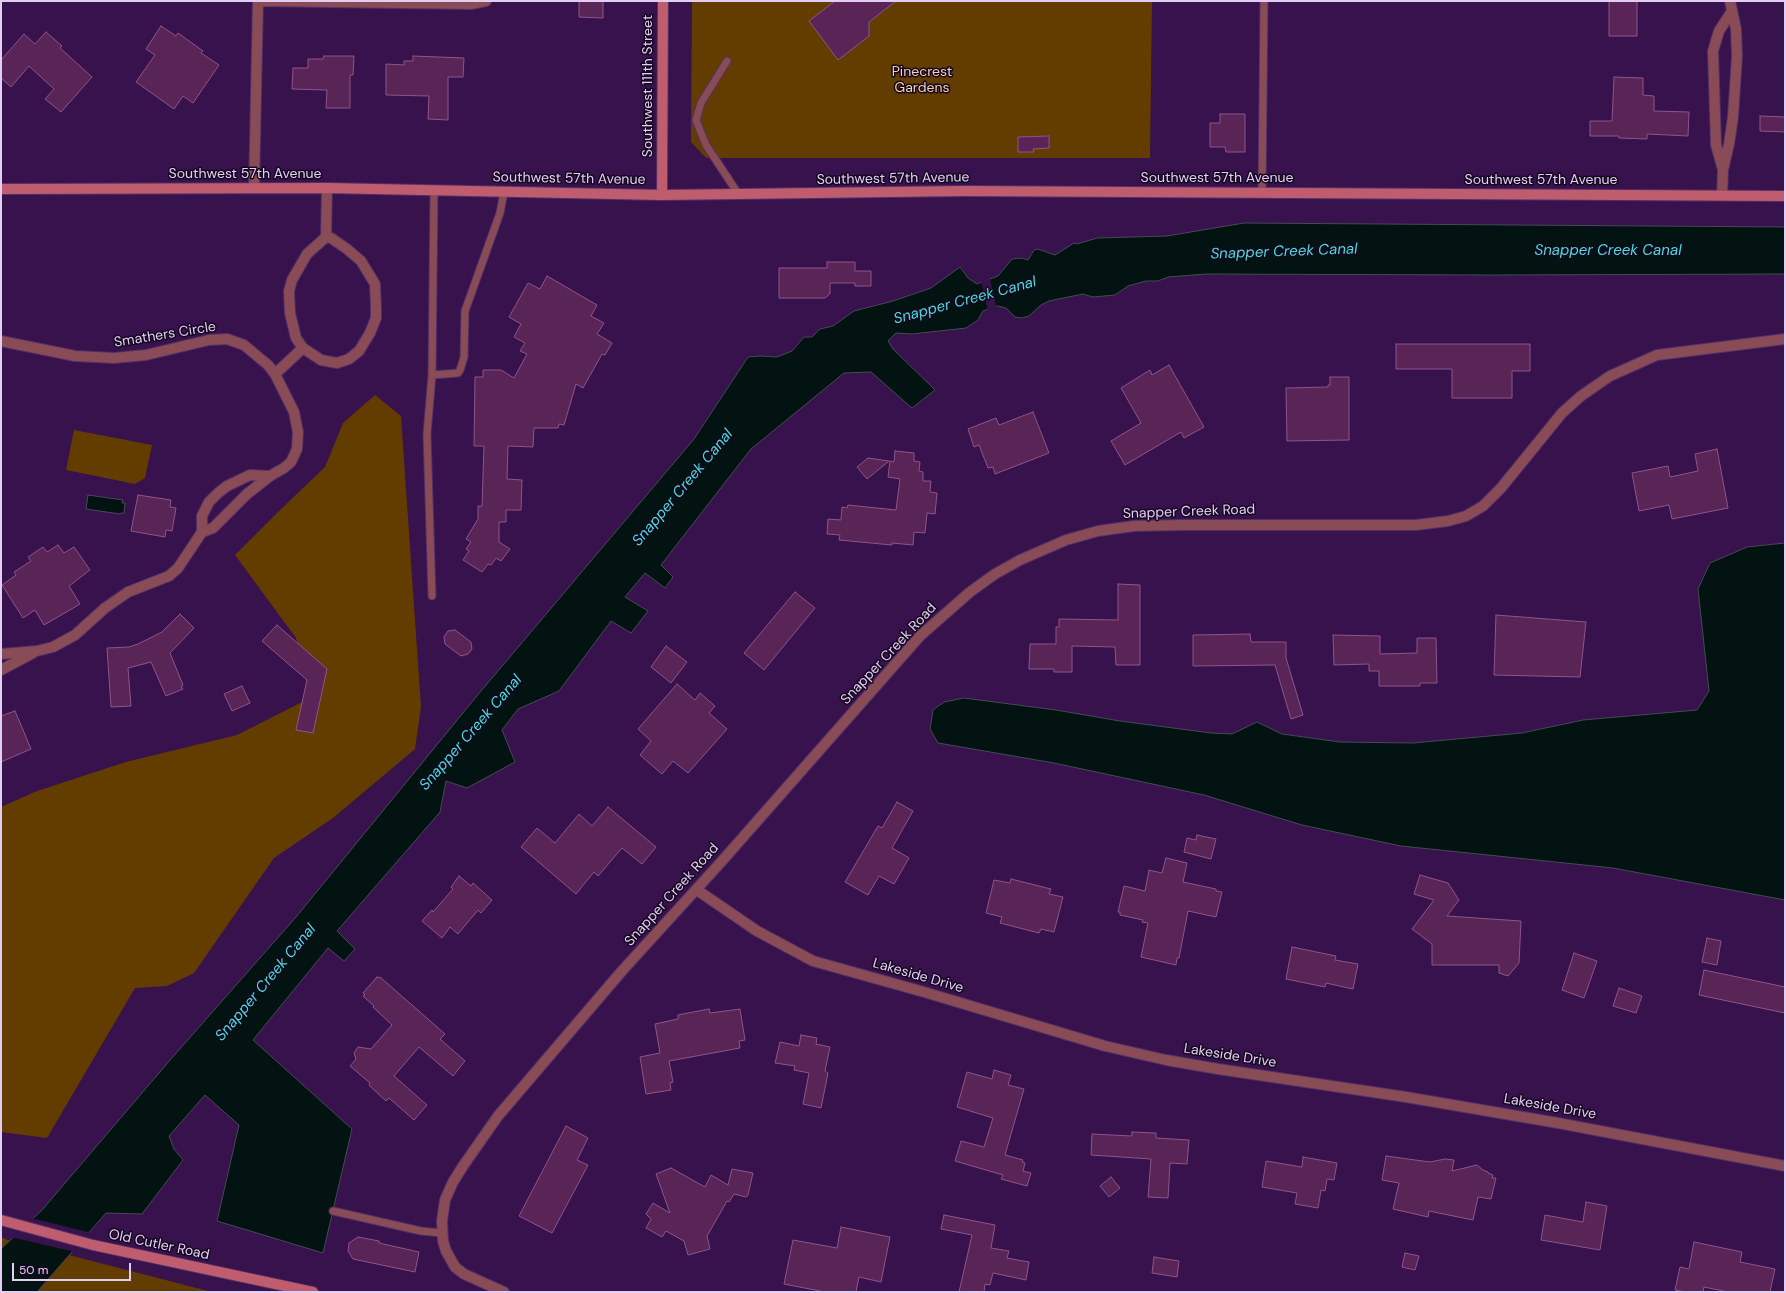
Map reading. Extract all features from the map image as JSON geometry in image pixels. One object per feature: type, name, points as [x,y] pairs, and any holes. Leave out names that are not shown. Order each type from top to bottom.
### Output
[{"type":"main road","name":"Southwest 111th Street","points":[[662,195],[663,1]]},
{"type":"main road","name":"Southwest 57th Avenue","points":[[1,189],[327,188],[662,195],[964,191],[1785,196]]},
{"type":"main road","name":"Old Cutler Road","points":[[1,1220],[94,1245],[313,1292]]},
{"type":"street","points":[[254,188],[258,1],[471,4],[486,1]]},
{"type":"street","points":[[1722,170],[1729,144],[1733,117],[1737,56],[1736,29],[1731,6]]},
{"type":"street","points":[[1722,195],[1722,170],[1716,144],[1713,51],[1719,31],[1731,6]]},
{"type":"street","points":[[326,237],[331,238],[361,261],[375,284],[376,318],[363,346],[349,359],[337,363],[330,363],[314,356],[302,348],[296,338],[292,324],[289,291],[292,280],[307,254],[326,237],[327,188]]},
{"type":"street","name":"Smathers Circle","points":[[1,341],[76,356],[114,358],[146,355],[209,340],[227,339],[244,345],[268,365],[275,374],[294,412],[298,441],[297,449],[291,462],[247,494],[213,528],[202,532]]},
{"type":"street","name":"Snapper Creek Road","points":[[504,1292],[464,1274],[454,1267],[446,1251],[442,1233],[442,1214],[448,1192],[463,1166],[498,1116],[621,972],[697,890],[920,636],[970,592],[995,574],[1020,560],[1081,535],[1098,531],[1134,526],[1284,524],[1416,525],[1457,519],[1475,512],[1491,498],[1562,413],[1581,396],[1610,376],[1642,361],[1664,354],[1785,339]]},
{"type":"street","points":[[275,374],[302,348]]},
{"type":"street","points":[[1,654],[37,651],[54,647],[75,635],[105,608],[128,592],[169,576],[178,568],[202,532],[202,516],[209,502],[218,493],[227,486],[250,475],[270,476]]},
{"type":"street","points":[[1,670],[37,651]]},
{"type":"street","name":"Lakeside Drive","points":[[697,890],[757,931],[813,961],[924,992],[1105,1046],[1166,1060],[1414,1098],[1558,1123],[1785,1166]]},
{"type":"lane","points":[[1262,193],[1264,1]]},
{"type":"lane","points":[[727,61],[701,103],[696,120],[706,145],[739,195]]},
{"type":"lane","points":[[432,596],[427,434],[432,374],[434,191]]},
{"type":"lane","points":[[432,374],[458,373],[460,370],[464,358],[465,311],[500,213],[504,192]]},
{"type":"lane","points":[[332,1211],[421,1231],[442,1233]]},
{"type":"green space","name":"Pinecrest Gardens","points":[[692,1],[1152,1],[1150,158],[706,158],[691,142]]},
{"type":"green space","points":[[375,395],[401,416],[421,707],[415,749],[333,818],[274,858],[194,973],[167,986],[135,988],[47,1138],[1,1132],[1,807],[37,791],[126,762],[237,735],[310,698],[296,638],[235,555],[325,467],[343,423]]},
{"type":"green space","points":[[74,430],[152,445],[145,478],[135,484],[66,470]]},
{"type":"green space","points":[[1,1237],[10,1241],[2,1248],[59,1266],[69,1255],[212,1292],[1,1292]]},
{"type":"water","name":"Snapper Creek Canal","points":[[1244,223],[1785,227],[1785,274],[1206,274],[1168,277],[1158,281],[1146,281],[1128,286],[1115,295],[1093,297],[1083,294],[1049,301],[1041,305],[1029,316],[1022,318],[1015,317],[1006,308],[998,306],[983,311],[978,320],[966,328],[912,334],[896,333],[888,341],[893,349],[935,390],[912,408],[871,372],[844,373],[751,449],[661,565],[673,577],[665,588],[645,573],[625,597],[648,611],[631,633],[611,621],[559,691],[518,709],[502,730],[515,762],[467,788],[446,781],[440,812],[337,931],[355,949],[344,961],[328,948],[253,1040],[352,1129],[323,1253],[217,1221],[239,1125],[205,1095],[169,1136],[174,1149],[183,1160],[142,1214],[106,1213],[37,1292],[1,1292],[1,1249],[42,1210],[171,1059],[296,917],[476,697],[694,439],[748,357],[777,357],[792,351],[804,337],[812,337],[820,329],[833,326],[854,311],[893,301],[931,288],[960,267],[968,278],[977,284],[998,276],[1012,259],[1022,258],[1028,260],[1034,250],[1038,249],[1055,255],[1074,243],[1077,244],[1097,238],[1167,236]]},
{"type":"water","points":[[88,495],[123,500],[122,503],[125,503],[124,513],[120,514],[86,509]]},
{"type":"water","points":[[1785,543],[1785,900],[1613,868],[1401,846],[1302,825],[1204,795],[1054,763],[938,743],[930,729],[933,710],[944,702],[964,698],[1211,733],[1232,734],[1257,722],[1282,734],[1340,742],[1413,743],[1522,733],[1583,720],[1697,710],[1709,691],[1698,589],[1710,563],[1747,547]]},
{"type":"pier","points":[[990,279],[997,309],[988,311],[981,281]]},
{"type":"pier","points":[[31,1218],[92,1233],[75,1252],[11,1237]]},
{"type":"building","points":[[579,1],[603,1],[603,18],[579,17]]},
{"type":"building","points":[[835,1],[896,1],[869,22],[869,36],[838,60],[809,21]]},
{"type":"building","points":[[1609,1],[1637,1],[1637,36],[1609,36]]},
{"type":"building","points":[[161,26],[176,36],[178,33],[203,51],[201,53],[219,65],[193,103],[183,96],[174,109],[136,82],[155,55],[146,49]]},
{"type":"building","points":[[46,32],[62,46],[60,48],[92,77],[61,112],[45,99],[54,89],[29,66],[11,87],[1,78],[1,60],[24,34],[35,44]]},
{"type":"building","points":[[324,56],[354,56],[353,75],[350,75],[350,108],[326,108],[327,90],[292,89],[293,68],[308,68],[308,59],[323,59]]},
{"type":"building","points":[[413,56],[464,58],[463,77],[448,77],[448,120],[428,119],[429,96],[386,95],[386,64],[404,65],[404,61],[413,61]]},
{"type":"building","points":[[1614,77],[1643,78],[1643,95],[1654,96],[1654,111],[1689,112],[1688,136],[1647,134],[1647,139],[1619,138],[1619,136],[1590,136],[1590,121],[1612,121]]},
{"type":"building","points":[[1220,114],[1245,114],[1245,152],[1226,152],[1225,147],[1210,147],[1210,123],[1220,123]]},
{"type":"building","points":[[1760,116],[1785,117],[1785,132],[1760,131]]},
{"type":"building","points":[[1049,136],[1049,148],[1033,149],[1034,152],[1018,152],[1018,137]]},
{"type":"building","points":[[827,262],[855,262],[855,271],[871,271],[871,286],[855,286],[855,283],[830,283],[830,294],[825,298],[779,298],[779,268],[827,268]]},
{"type":"building","points":[[547,276],[597,305],[591,316],[604,323],[597,334],[612,343],[605,355],[602,354],[583,388],[576,384],[564,425],[559,424],[558,428],[534,428],[533,447],[508,446],[507,479],[522,480],[521,510],[506,510],[506,522],[499,522],[499,542],[510,549],[501,561],[496,558],[491,565],[488,564],[482,572],[463,560],[469,551],[466,549],[471,542],[466,539],[478,519],[478,506],[482,506],[484,446],[474,446],[475,377],[483,377],[483,370],[501,370],[514,378],[527,354],[520,351],[525,343],[514,337],[521,324],[509,317],[528,283],[540,289]]},
{"type":"building","points":[[1396,344],[1530,344],[1530,371],[1512,371],[1512,398],[1452,398],[1452,369],[1396,369]]},
{"type":"building","points":[[1169,365],[1204,427],[1184,438],[1181,432],[1125,465],[1111,441],[1141,423],[1121,388],[1150,370],[1152,375]]},
{"type":"building","points":[[1330,377],[1349,377],[1349,440],[1287,441],[1286,388],[1328,387],[1328,385],[1330,385]]},
{"type":"building","points":[[1033,412],[1049,453],[995,474],[993,467],[988,468],[979,445],[974,447],[968,429],[996,418],[999,425]]},
{"type":"building","points":[[1717,449],[1728,508],[1672,519],[1669,505],[1639,511],[1632,473],[1668,466],[1670,477],[1698,471],[1695,454]]},
{"type":"building","points":[[895,451],[914,453],[914,461],[920,462],[919,471],[923,472],[923,481],[931,481],[930,492],[937,493],[935,514],[927,513],[925,533],[914,532],[913,545],[892,543],[892,545],[839,540],[840,535],[827,534],[828,519],[841,520],[842,507],[847,508],[848,505],[896,510],[900,479],[888,477],[890,461],[894,462]]},
{"type":"building","points":[[868,458],[889,461],[867,479],[857,467]]},
{"type":"building","points":[[138,495],[171,500],[170,507],[176,508],[172,531],[166,530],[165,537],[131,531]]},
{"type":"building","points":[[58,545],[64,553],[74,547],[90,570],[69,586],[80,604],[44,625],[35,610],[23,618],[2,585],[16,575],[14,572],[31,561],[28,557],[43,547],[47,552]]},
{"type":"building","points":[[1118,584],[1140,585],[1140,665],[1116,665],[1115,647],[1072,646],[1072,672],[1054,672],[1054,669],[1029,669],[1030,644],[1056,644],[1056,627],[1059,627],[1059,619],[1118,620]]},
{"type":"building","points":[[795,592],[815,608],[764,670],[744,653]]},
{"type":"building","points":[[180,614],[194,628],[170,653],[183,685],[181,686],[183,689],[166,696],[151,662],[128,668],[131,706],[111,707],[107,648],[129,647],[138,644],[162,632]]},
{"type":"building","points":[[1496,615],[1586,622],[1580,677],[1494,675]]},
{"type":"building","points":[[277,625],[327,669],[313,733],[296,730],[307,680],[262,641]]},
{"type":"building","points":[[455,630],[471,642],[472,649],[468,654],[461,656],[445,644],[444,637],[448,631]]},
{"type":"building","points":[[1250,634],[1251,642],[1286,642],[1286,658],[1303,715],[1291,719],[1275,665],[1193,666],[1193,635]]},
{"type":"building","points":[[1333,635],[1380,636],[1380,654],[1417,653],[1417,638],[1436,638],[1437,683],[1420,683],[1420,686],[1379,686],[1379,671],[1369,671],[1369,664],[1334,665]]},
{"type":"building","points":[[666,646],[687,662],[671,683],[651,667]]},
{"type":"building","points":[[677,684],[695,700],[700,693],[715,706],[709,713],[727,729],[688,773],[673,761],[662,774],[640,755],[651,741],[638,729]]},
{"type":"building","points":[[242,686],[250,703],[232,711],[224,694]]},
{"type":"building","points":[[15,711],[31,749],[1,762],[1,716]]},
{"type":"building","points":[[897,802],[913,811],[892,848],[909,858],[894,884],[879,876],[868,895],[845,882],[878,826],[882,828]]},
{"type":"building","points":[[608,807],[656,847],[642,864],[622,848],[598,876],[594,872],[576,894],[521,847],[537,828],[555,843],[579,814],[592,826]]},
{"type":"building","points":[[1197,835],[1216,839],[1211,859],[1184,852],[1187,838],[1196,840]]},
{"type":"building","points":[[1166,858],[1187,863],[1183,882],[1216,889],[1216,891],[1222,892],[1216,917],[1188,911],[1179,958],[1177,958],[1176,965],[1141,957],[1148,923],[1142,922],[1143,920],[1120,915],[1120,912],[1118,912],[1124,886],[1145,891],[1149,870],[1162,873]]},
{"type":"building","points":[[1420,875],[1448,883],[1459,900],[1447,916],[1521,921],[1519,963],[1508,976],[1499,973],[1499,965],[1432,965],[1432,944],[1412,929],[1434,900],[1414,894]]},
{"type":"building","points":[[459,876],[471,886],[473,883],[492,900],[481,913],[478,910],[458,934],[450,927],[442,938],[422,921],[432,910],[433,912],[453,889],[451,887]]},
{"type":"building","points":[[1011,879],[1051,889],[1049,894],[1063,897],[1054,932],[1041,929],[1039,933],[1000,923],[1002,917],[986,913],[994,880],[1010,883]]},
{"type":"building","points":[[1707,938],[1721,941],[1717,965],[1702,962]]},
{"type":"building","points":[[1292,947],[1336,956],[1335,960],[1358,964],[1353,989],[1326,983],[1325,987],[1286,979]]},
{"type":"building","points":[[1574,953],[1597,961],[1584,998],[1562,990]]},
{"type":"building","points":[[1704,970],[1785,987],[1785,1013],[1699,995]]},
{"type":"building","points":[[377,977],[380,977],[445,1034],[440,1039],[465,1061],[453,1076],[419,1047],[394,1076],[427,1105],[414,1120],[389,1098],[386,1101],[369,1085],[370,1083],[350,1066],[356,1059],[354,1053],[358,1047],[371,1049],[392,1025],[363,996],[365,995],[363,993]]},
{"type":"building","points":[[1619,988],[1642,996],[1636,1013],[1613,1006]]},
{"type":"building","points":[[709,1009],[710,1013],[740,1009],[745,1040],[739,1041],[740,1048],[669,1061],[673,1082],[670,1083],[671,1090],[646,1094],[640,1057],[660,1053],[655,1024],[678,1019],[678,1015]]},
{"type":"building","points":[[801,1035],[817,1038],[816,1044],[830,1047],[825,1071],[828,1073],[821,1108],[803,1104],[809,1073],[794,1070],[795,1066],[775,1063],[780,1042],[799,1046]]},
{"type":"building","points":[[994,1070],[1011,1075],[1008,1085],[1024,1089],[1005,1155],[1023,1160],[1022,1162],[1025,1163],[1023,1171],[1031,1173],[1027,1186],[1001,1179],[1003,1175],[955,1161],[961,1141],[984,1147],[993,1118],[957,1107],[967,1072],[992,1079]]},
{"type":"building","points":[[566,1126],[588,1138],[577,1160],[588,1165],[552,1233],[519,1216]]},
{"type":"building","points":[[1132,1132],[1156,1133],[1156,1138],[1189,1140],[1187,1164],[1170,1163],[1168,1198],[1148,1197],[1151,1159],[1091,1155],[1092,1134],[1132,1136]]},
{"type":"building","points":[[1386,1156],[1430,1162],[1445,1159],[1454,1160],[1452,1171],[1477,1165],[1493,1175],[1492,1178],[1496,1178],[1491,1199],[1478,1197],[1473,1220],[1429,1211],[1428,1217],[1393,1209],[1399,1183],[1382,1180]]},
{"type":"building","points":[[1303,1157],[1337,1163],[1334,1180],[1327,1179],[1325,1191],[1321,1190],[1318,1208],[1295,1204],[1297,1193],[1262,1187],[1266,1161],[1302,1167]]},
{"type":"building","points":[[671,1168],[705,1187],[711,1175],[728,1185],[732,1169],[753,1173],[748,1195],[746,1197],[734,1194],[729,1202],[727,1201],[707,1236],[710,1249],[688,1255],[684,1241],[666,1231],[662,1237],[646,1228],[651,1219],[646,1214],[653,1203],[670,1213],[656,1174]]},
{"type":"building","points":[[1111,1177],[1120,1188],[1109,1197],[1100,1186]]},
{"type":"building","points":[[1586,1202],[1607,1206],[1600,1250],[1541,1240],[1545,1215],[1583,1222]]},
{"type":"building","points":[[944,1215],[995,1225],[991,1248],[1009,1251],[1007,1258],[1029,1262],[1026,1280],[993,1273],[990,1285],[985,1284],[984,1292],[959,1292],[972,1235],[941,1229]]},
{"type":"building","points":[[841,1227],[890,1237],[881,1282],[859,1277],[856,1292],[825,1292],[784,1284],[793,1240],[837,1248]]},
{"type":"building","points":[[358,1237],[419,1252],[415,1272],[353,1259],[348,1251],[349,1243]]},
{"type":"building","points":[[1694,1242],[1742,1252],[1740,1262],[1775,1269],[1770,1292],[1728,1292],[1704,1287],[1703,1292],[1685,1292],[1675,1290],[1680,1267],[1689,1269]]},
{"type":"building","points":[[1405,1253],[1419,1256],[1415,1270],[1402,1267]]},
{"type":"building","points":[[1154,1257],[1179,1261],[1177,1277],[1152,1273]]}]
